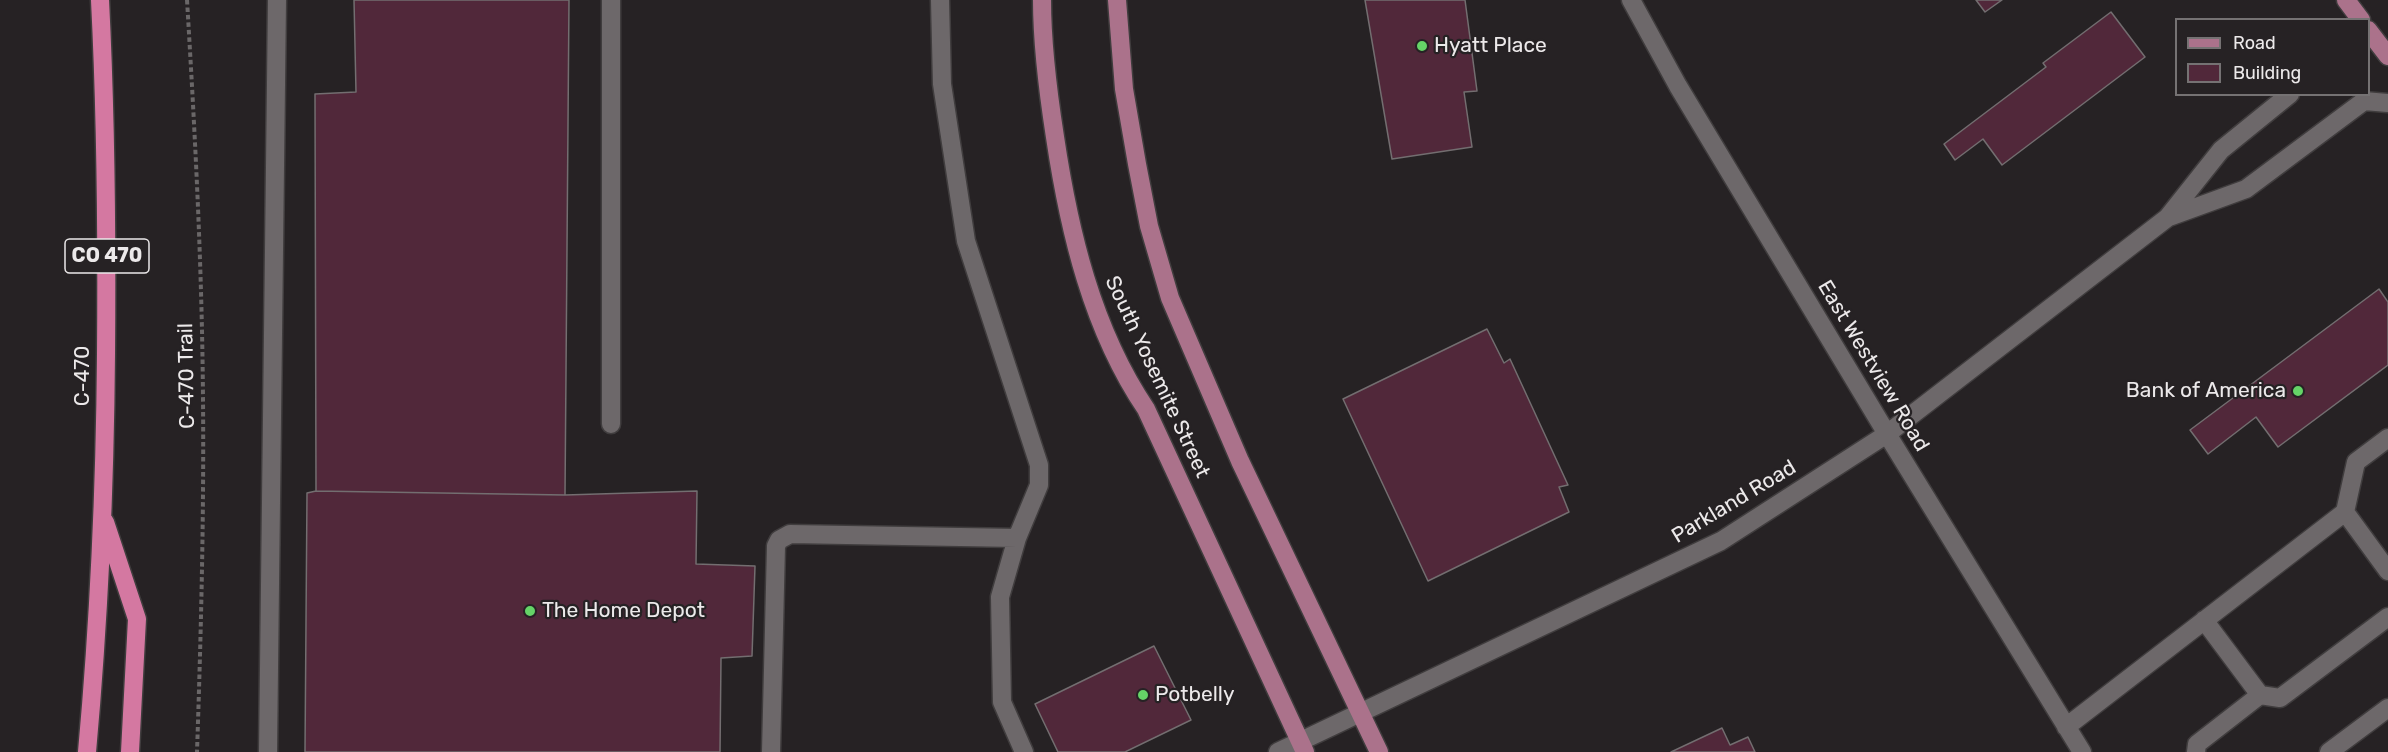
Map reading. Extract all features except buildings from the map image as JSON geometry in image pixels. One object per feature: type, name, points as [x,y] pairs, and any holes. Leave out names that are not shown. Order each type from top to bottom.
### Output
[{"type":"highway","name":"C-470","points":[[87,752],[95,653],[106,399],[104,67],[99,0]]},
{"type":"highway","points":[[102,512],[137,619],[130,752]]},
{"type":"main road","name":"South Yosemite Street","points":[[1042,0],[1050,106],[1062,185],[1077,251],[1098,315],[1134,391],[1146,409],[1303,747]]},
{"type":"main road","name":"South Yosemite Street","points":[[1117,0],[1125,89],[1137,164],[1149,226],[1170,297],[1240,461],[1379,752]]},
{"type":"main road","points":[[2370,33],[2388,56]]},
{"type":"street","points":[[268,752],[277,0]]},
{"type":"street","points":[[610,424],[611,0]]},
{"type":"street","points":[[940,0],[942,84],[966,241],[1039,465],[1039,485],[1017,538],[1000,597],[1002,702],[1024,752]]},
{"type":"street","name":"East Westview Road","points":[[1631,0],[1678,86],[2082,752]]},
{"type":"street","name":"Parkland Road","points":[[1278,752],[1303,747],[1362,713],[1721,542],[1887,434],[2168,218],[2221,150],[2288,96]]},
{"type":"street","name":"Parkland Road","points":[[2168,218],[2246,189],[2364,101],[2388,103]]},
{"type":"street","points":[[2066,727],[2345,512],[2356,462],[2388,438]]},
{"type":"street","points":[[2345,512],[2388,571]]},
{"type":"street","points":[[771,752],[776,546],[779,540],[790,534],[1017,538]]},
{"type":"street","points":[[2204,620],[2260,695],[2280,698],[2388,617]]},
{"type":"street","points":[[2196,752],[2197,744],[2260,695]]},
{"type":"street","points":[[2329,752],[2388,708]]},
{"type":"path","name":"C-470 Trail","points":[[187,0],[194,103],[203,399],[197,752]]},
{"type":"place","name":"Hyatt Place","points":[[1422,46]]},
{"type":"place","name":"Bank of America","points":[[2298,391]]},
{"type":"place","name":"The Home Depot","points":[[530,611]]},
{"type":"place","name":"Potbelly","points":[[1143,695]]}]
